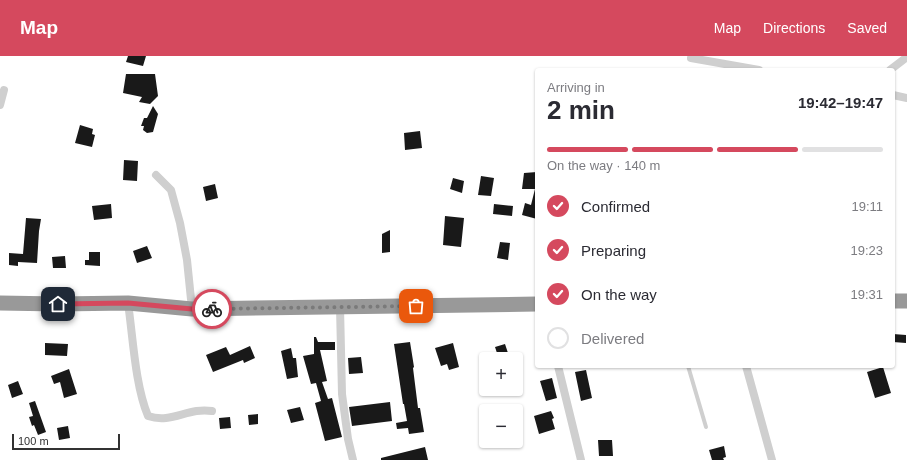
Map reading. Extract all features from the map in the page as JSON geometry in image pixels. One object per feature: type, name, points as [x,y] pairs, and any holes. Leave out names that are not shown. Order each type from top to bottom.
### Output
[{"type":"highway","points":[[895,301],[907,301]]},
{"type":"highway","points":[[0,303],[128,303],[192,309],[535,304]]},
{"type":"street","points":[[893,68],[907,57]]},
{"type":"street","points":[[692,58],[748,68]]},
{"type":"street","points":[[0,105],[4,90]]},
{"type":"street","points":[[895,95],[907,98]]},
{"type":"street","points":[[156,175],[171,190],[180,223],[192,309]]},
{"type":"street","points":[[128,303],[138,374],[144,407],[148,416],[157,419],[170,418],[198,411],[212,411]]},
{"type":"street","points":[[340,307],[342,394],[348,439],[353,460]]},
{"type":"street","points":[[558,368],[581,460]]},
{"type":"street","points":[[747,368],[772,460]]},
{"type":"lane","points":[[689,368],[706,427]]},
{"type":"building","points":[[128,56],[146,56],[143,66],[126,62]]},
{"type":"building","points":[[126,74],[155,74],[158,96],[150,104],[139,102],[142,97],[123,93]]},
{"type":"building","points":[[153,106],[158,114],[153,132],[147,133],[143,130],[144,126],[141,126],[144,118],[147,118]]},
{"type":"building","points":[[80,125],[93,129],[92,134],[95,135],[92,147],[75,143]]},
{"type":"building","points":[[420,131],[422,148],[405,150],[404,133]]},
{"type":"building","points":[[124,160],[138,161],[137,181],[123,180]]},
{"type":"building","points":[[535,172],[535,189],[522,189],[524,173]]},
{"type":"building","points":[[481,176],[494,178],[491,196],[478,195]]},
{"type":"building","points":[[453,178],[464,181],[462,193],[450,189]]},
{"type":"building","points":[[215,184],[218,198],[206,201],[203,187]]},
{"type":"building","points":[[535,189],[535,218],[522,215],[525,203],[531,205]]},
{"type":"building","points":[[111,204],[112,218],[94,220],[92,206]]},
{"type":"building","points":[[494,204],[513,206],[512,216],[493,214]]},
{"type":"building","points":[[445,216],[464,218],[461,247],[443,245]]},
{"type":"building","points":[[26,218],[41,219],[37,263],[18,262],[18,266],[9,265],[9,253],[23,254]]},
{"type":"building","points":[[390,230],[390,252],[382,253],[382,234]]},
{"type":"building","points":[[500,242],[510,243],[508,260],[497,258]]},
{"type":"building","points":[[147,246],[152,258],[137,263],[133,251]]},
{"type":"building","points":[[89,252],[100,252],[100,266],[85,265],[85,260],[89,260]]},
{"type":"building","points":[[65,256],[66,268],[53,268],[52,257]]},
{"type":"building","points":[[895,334],[906,335],[906,343],[895,342]]},
{"type":"building","points":[[314,337],[316,337],[318,342],[335,342],[335,350],[320,350],[327,381],[322,382],[328,399],[332,398],[342,437],[325,441],[315,403],[321,401],[316,383],[311,384],[303,356],[314,354]]},
{"type":"building","points":[[410,342],[418,408],[420,408],[424,432],[409,434],[408,428],[397,429],[396,423],[407,421],[394,344]]},
{"type":"building","points":[[45,343],[68,344],[67,356],[45,355]]},
{"type":"building","points":[[453,343],[459,367],[449,370],[447,364],[441,366],[435,348]]},
{"type":"building","points":[[505,344],[508,352],[497,352],[495,347]]},
{"type":"building","points":[[250,346],[255,358],[244,363],[243,360],[213,372],[206,355],[226,347],[230,355]]},
{"type":"building","points":[[291,348],[293,358],[296,358],[298,377],[287,379],[281,351]]},
{"type":"building","points":[[361,357],[363,373],[349,374],[348,358]]},
{"type":"building","points":[[883,368],[891,393],[875,398],[867,372]]},
{"type":"building","points":[[69,369],[77,394],[64,398],[60,382],[54,384],[51,376]]},
{"type":"building","points":[[586,370],[592,398],[581,401],[575,372]]},
{"type":"building","points":[[552,378],[557,398],[546,401],[540,381]]},
{"type":"building","points":[[18,381],[23,394],[12,398],[8,385]]},
{"type":"building","points":[[35,401],[46,432],[38,435],[34,425],[32,426],[29,417],[33,416],[29,403]]},
{"type":"building","points":[[390,402],[392,421],[352,426],[349,407]]},
{"type":"building","points":[[300,407],[304,420],[291,423],[287,410]]},
{"type":"building","points":[[551,411],[554,418],[552,419],[555,429],[539,434],[534,416]]},
{"type":"building","points":[[258,414],[258,424],[249,425],[248,415]]},
{"type":"building","points":[[230,417],[231,428],[220,429],[219,418]]},
{"type":"building","points":[[68,426],[70,438],[59,440],[57,428]]},
{"type":"building","points":[[598,440],[612,440],[613,456],[599,456]]},
{"type":"building","points":[[724,446],[726,457],[723,458],[724,460],[712,460],[709,450]]},
{"type":"building","points":[[425,447],[428,460],[381,460],[381,458]]},
{"type":"way so far","points":[[212,309],[416,306]]},
{"type":"route","points":[[58,304],[128,303],[192,309],[212,309]]}]
